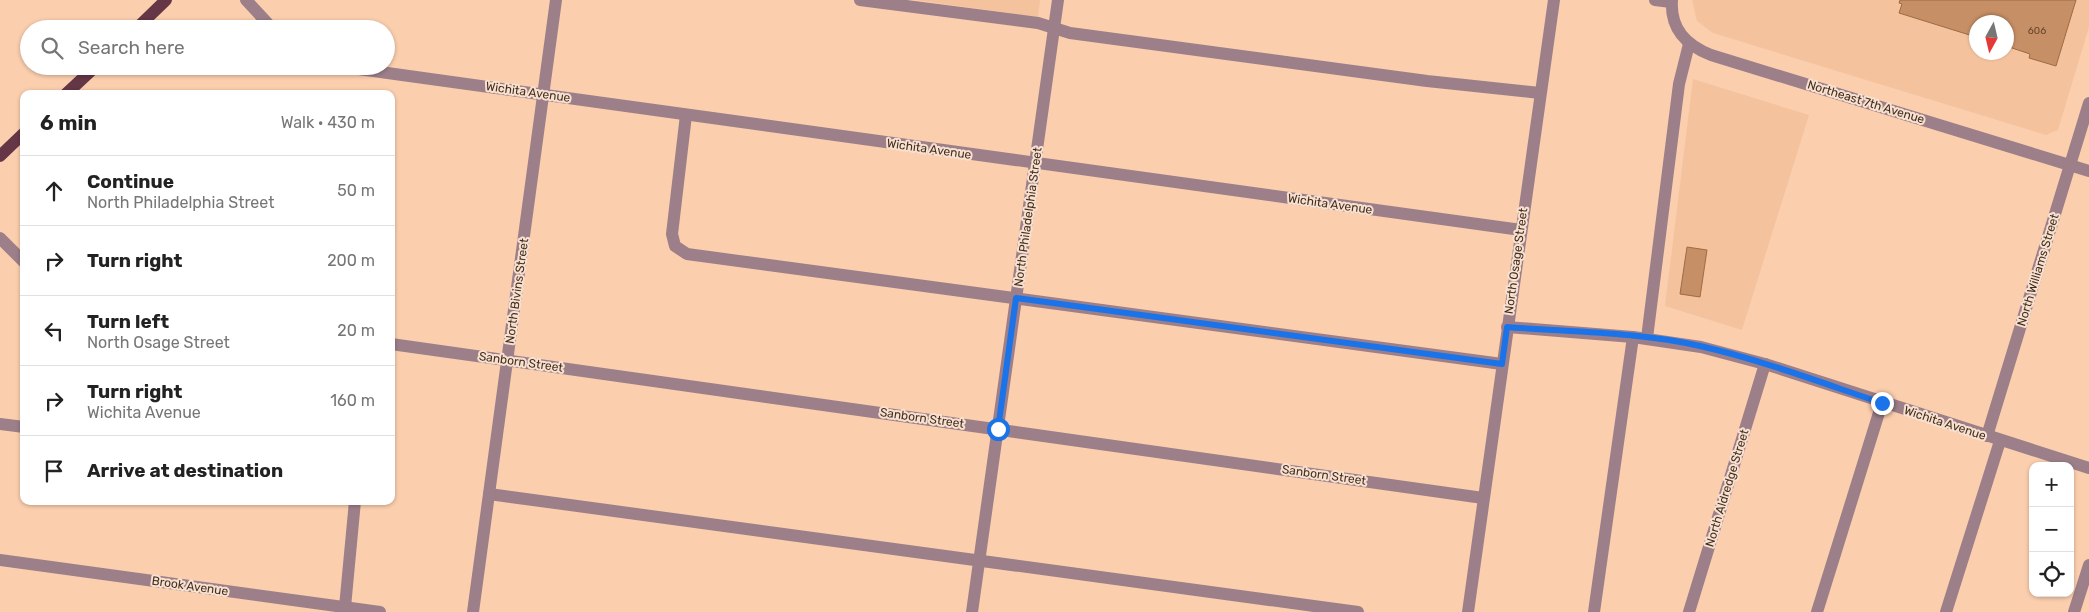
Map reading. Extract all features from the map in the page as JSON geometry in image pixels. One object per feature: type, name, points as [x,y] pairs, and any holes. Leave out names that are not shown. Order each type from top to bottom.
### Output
[{"type":"main road","points":[[145,20],[166,0]]},
{"type":"main road","points":[[70,90],[86,75]]},
{"type":"main road","points":[[0,156],[20,137]]},
{"type":"street","points":[[246,0],[265,20]]},
{"type":"street","name":"North Bivins Street","points":[[473,612],[545,94],[556,0]]},
{"type":"street","points":[[860,0],[1038,23],[1070,34],[1427,81],[1540,93]]},
{"type":"street","name":"North Philadelphia Street","points":[[972,612],[1058,0]]},
{"type":"street","name":"North Osage Street","points":[[1468,612],[1554,0]]},
{"type":"street","points":[[1655,0],[1671,1]]},
{"type":"street","name":"Northeast 7th Avenue","points":[[1671,1],[1672,17],[1677,28],[1689,44],[1711,55],[2089,171]]},
{"type":"street","points":[[1647,338],[1679,84],[1689,44]]},
{"type":"street","name":"Wichita Avenue","points":[[395,74],[1521,230]]},
{"type":"street","name":"North Williams Street","points":[[1987,436],[2089,103]]},
{"type":"street","points":[[686,115],[672,234],[675,246],[687,254],[1502,364]]},
{"type":"street","points":[[0,238],[20,258]]},
{"type":"street","name":"Wichita Avenue","points":[[1507,327],[1647,338],[1701,346],[1765,364],[2089,468]]},
{"type":"street","points":[[1594,612],[1634,337]]},
{"type":"street","name":"Sanborn Street","points":[[395,345],[1483,498]]},
{"type":"street","name":"North Aldredge Street","points":[[1689,612],[1765,364]]},
{"type":"street","points":[[1817,612],[1882,403]]},
{"type":"street","points":[[0,424],[20,426]]},
{"type":"street","points":[[1946,612],[2000,441]]},
{"type":"street","points":[[489,494],[1358,612]]},
{"type":"street","points":[[345,607],[355,505]]},
{"type":"street","name":"Brook Avenue","points":[[0,560],[380,612]]},
{"type":"street","points":[[2074,612],[2089,565]]},
{"type":"shaded area","points":[[915,0],[1040,0],[1038,17]]},
{"type":"shaded area","points":[[1692,0],[2089,0],[2089,27],[2058,130],[2046,135],[1713,33],[1697,21]]},
{"type":"shaded area","points":[[1693,79],[1809,115],[1742,330],[1665,306]]},
{"type":"building","points":[[1900,0],[2076,0],[2056,66],[2029,58],[2030,54],[2014,49],[2014,15],[1969,15],[1969,35],[1899,13],[1902,4],[1899,3]]},
{"type":"building","points":[[1687,247],[1707,250],[1700,297],[1680,294]]},
{"type":"route","points":[[998,429],[1016,298],[1502,364],[1507,327],[1647,338],[1701,346],[1765,364],[1882,403]]}]
